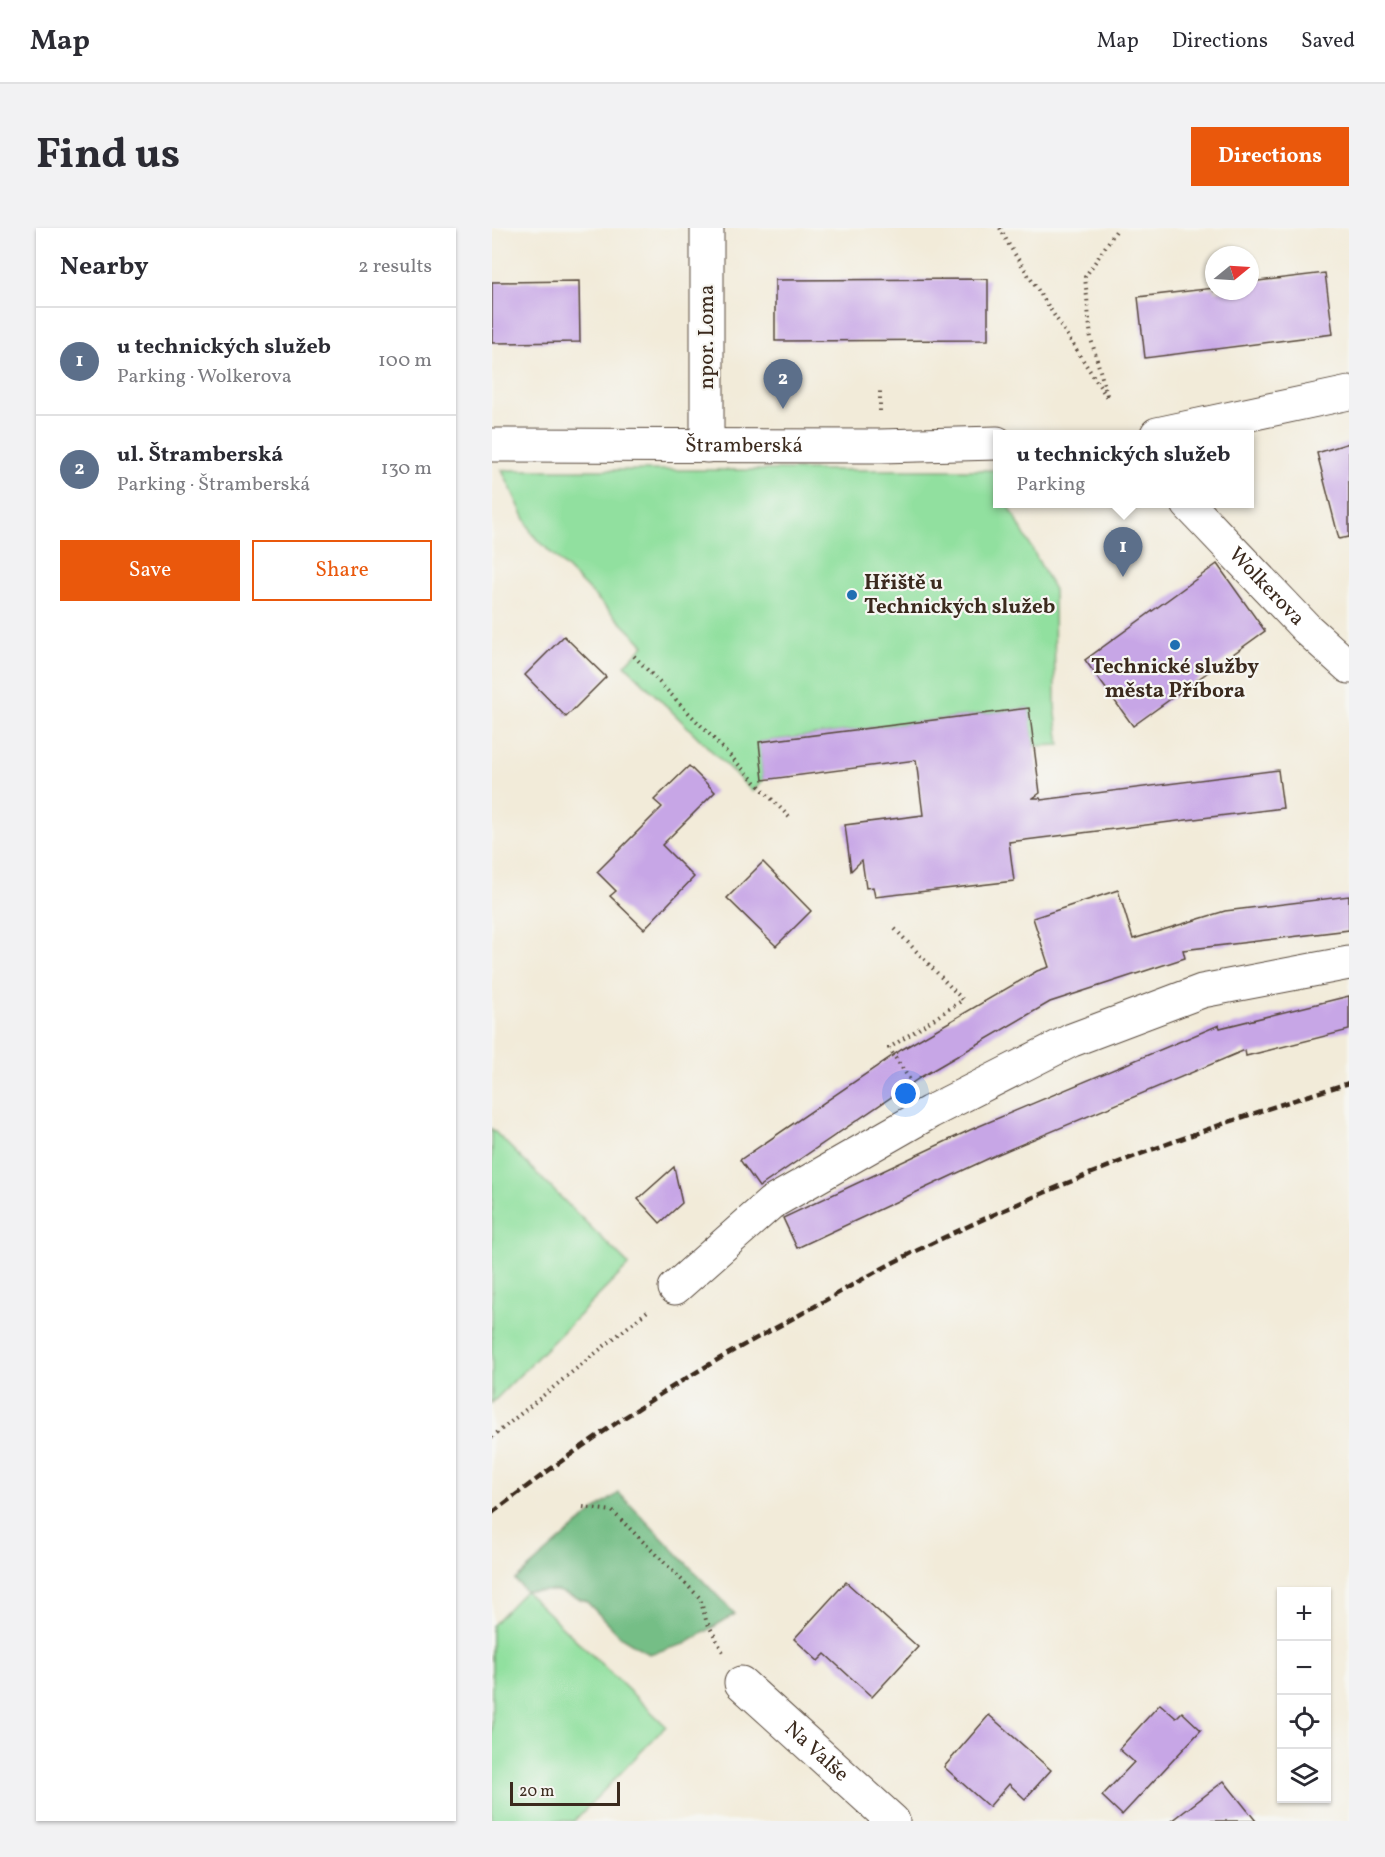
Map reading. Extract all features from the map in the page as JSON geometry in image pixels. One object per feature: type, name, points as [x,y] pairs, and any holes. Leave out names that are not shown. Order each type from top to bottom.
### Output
[{"type":"street","name":"npor. Loma","points":[[707,228],[708,446]]},
{"type":"street","points":[[1180,430],[1349,393]]},
{"type":"street","name":"Štramberská","points":[[492,445],[880,446],[993,443]]},
{"type":"street","name":"Wolkerova","points":[[1192,508],[1307,628],[1349,667]]},
{"type":"street","points":[[675,1288],[771,1203],[930,1112],[1072,1040],[1202,991],[1349,963]]},
{"type":"street","name":"Na Valše","points":[[741,1683],[893,1821]]},
{"type":"path","points":[[1000,228],[1108,399],[1091,339],[1085,278],[1118,228]]},
{"type":"path","points":[[634,656],[790,818]]},
{"type":"path","points":[[895,929],[963,1000],[889,1048],[930,1112]]},
{"type":"path","points":[[492,1437],[675,1288]]},
{"type":"path","points":[[583,1507],[612,1511],[700,1598],[706,1620],[741,1683]]},
{"type":"green space","name":"Hřiště u Technických služeb","points":[[502,470],[993,470],[993,508],[1010,508],[1054,590],[1055,707],[1060,745],[1034,746],[1028,708],[760,742],[763,780],[753,792],[625,665],[644,645],[532,534]]},
{"type":"green space","points":[[492,1129],[629,1265],[492,1403]]},
{"type":"green space","points":[[619,1493],[735,1614],[685,1644],[649,1654],[621,1637],[586,1601],[557,1591],[525,1591],[515,1580],[596,1509]]},
{"type":"green space","points":[[525,1591],[666,1726],[574,1821],[492,1821],[492,1625]]},
{"type":"building","points":[[1325,273],[1333,334],[1145,358],[1138,297],[1205,289],[1205,300],[1259,300],[1259,281]]},
{"type":"building","points":[[988,279],[988,340],[775,341],[775,280]]},
{"type":"building","points":[[579,281],[580,342],[492,343],[492,282]]},
{"type":"building","points":[[1349,443],[1349,537],[1339,539],[1317,453]]},
{"type":"building","name":"Technické služby města Příbora","points":[[1217,564],[1265,631],[1133,726],[1085,660]]},
{"type":"building","points":[[564,636],[606,677],[566,717],[525,675]]},
{"type":"building","points":[[1029,708],[1040,793],[1033,798],[1041,800],[1278,770],[1283,808],[1009,842],[1014,881],[875,897],[873,887],[866,888],[862,860],[851,871],[845,825],[923,815],[916,760],[763,780],[759,742]]},
{"type":"building","points":[[689,766],[715,792],[662,845],[694,877],[644,929],[610,896],[616,891],[597,872],[662,807],[654,800]]},
{"type":"building","points":[[763,862],[811,911],[776,946],[727,898]]},
{"type":"building","points":[[1118,890],[1133,939],[1225,911],[1349,896],[1349,930],[1183,950],[1185,958],[1050,1002],[921,1077],[759,1187],[740,1160],[901,1050],[1037,971],[1049,967],[1033,918]]},
{"type":"building","points":[[1349,996],[1349,1030],[1246,1056],[1245,1050],[996,1155],[797,1248],[783,1218],[970,1130],[1219,1025],[1220,1028]]},
{"type":"building","points":[[674,1167],[682,1203],[660,1223],[638,1199]]},
{"type":"building","points":[[846,1582],[918,1647],[872,1697],[825,1654],[818,1661],[794,1639]]},
{"type":"building","points":[[1160,1704],[1176,1718],[1182,1712],[1201,1730],[1122,1815],[1102,1796],[1134,1762],[1119,1749]]},
{"type":"building","points":[[989,1715],[1051,1770],[1025,1799],[1009,1784],[989,1807],[944,1767]]},
{"type":"building","points":[[1224,1781],[1256,1821],[1172,1821]]},
{"type":"railway","points":[[492,1513],[545,1473],[655,1397],[734,1350],[901,1258],[1021,1202],[1129,1158],[1349,1083]]},
{"type":"place","name":"ul. Štramberská","points":[[783,409]]},
{"type":"place","name":"u technických služeb","points":[[1123,577]]},
{"type":"place","name":"Hřiště u Technických služeb","points":[[852,595]]},
{"type":"place","name":"Technické služby města Příbora","points":[[1175,645]]}]
